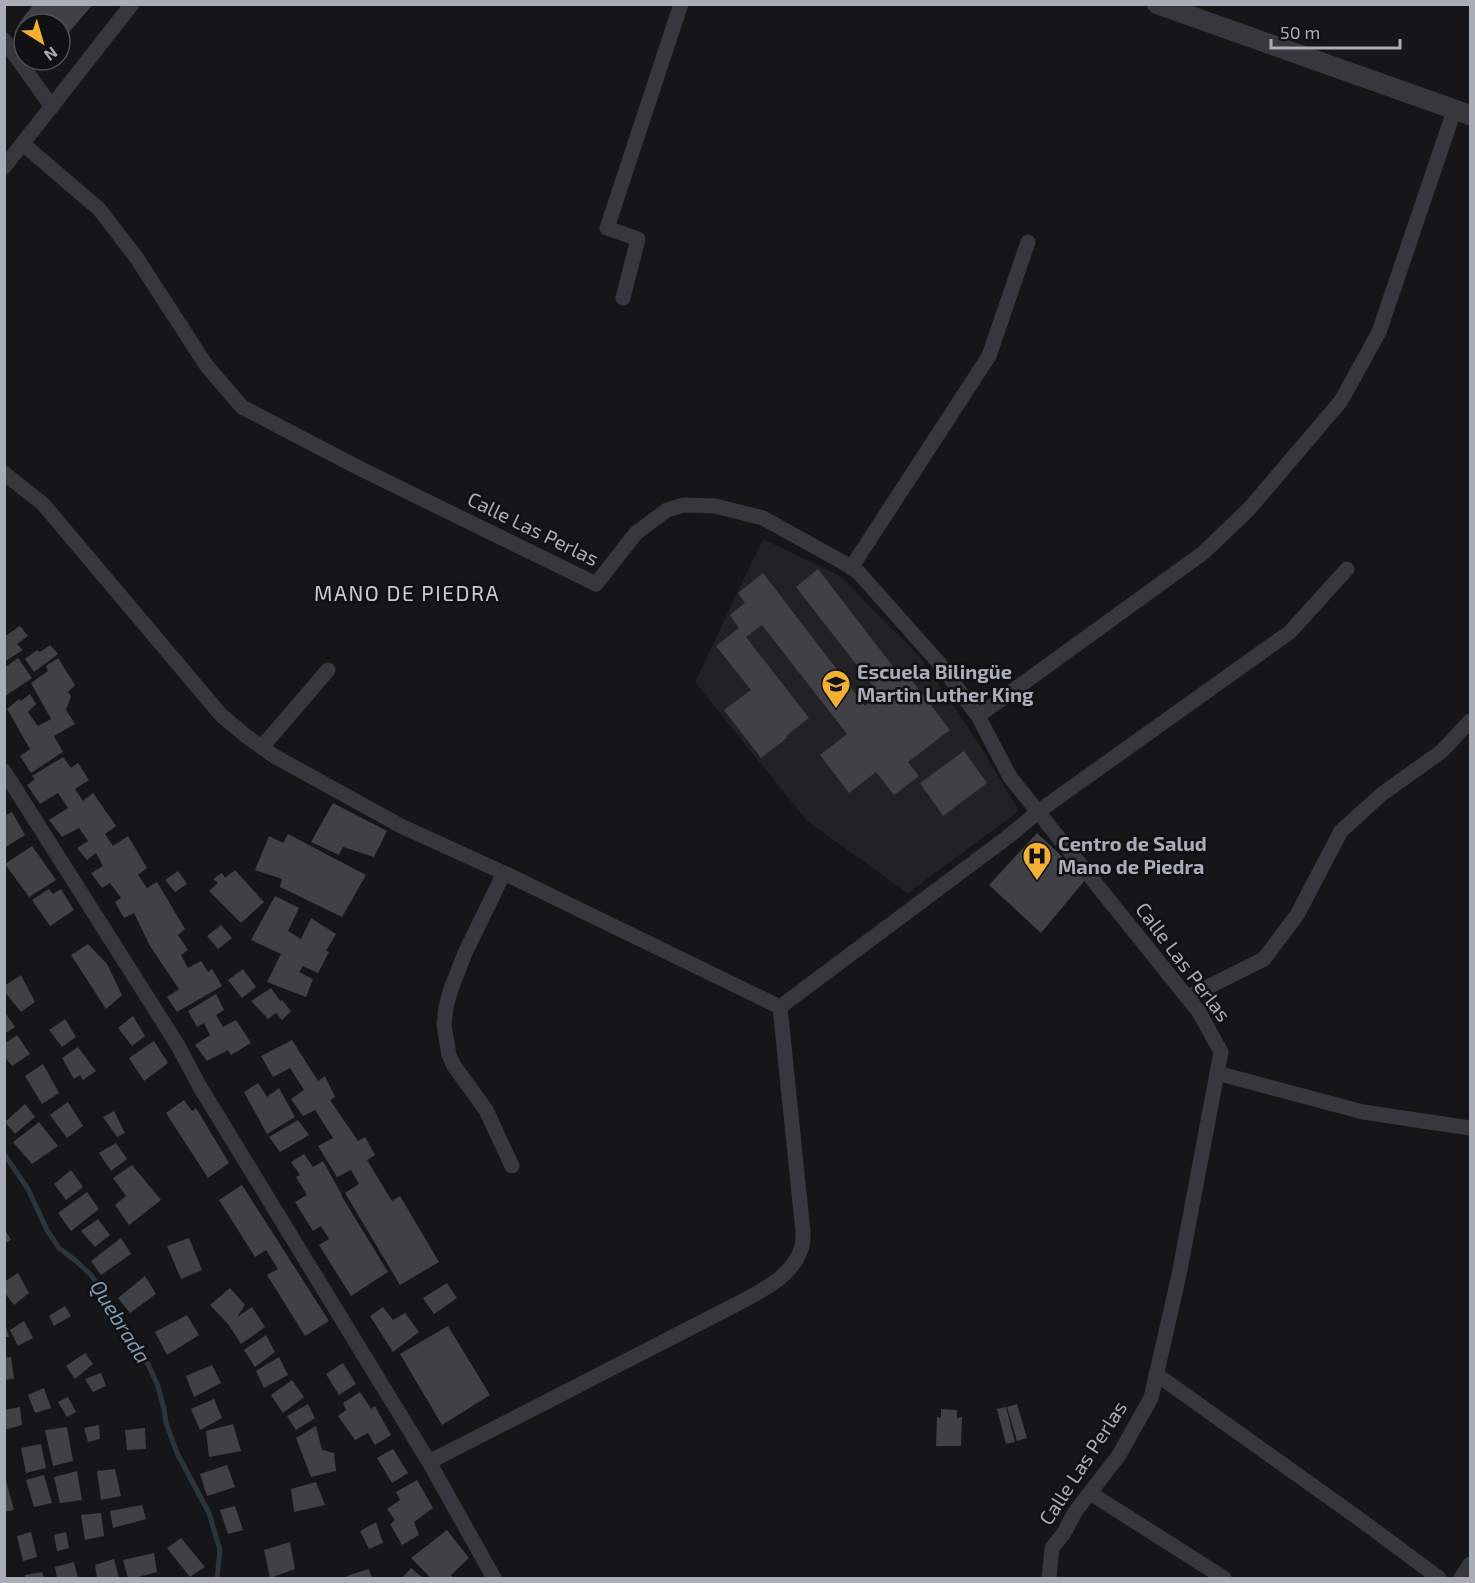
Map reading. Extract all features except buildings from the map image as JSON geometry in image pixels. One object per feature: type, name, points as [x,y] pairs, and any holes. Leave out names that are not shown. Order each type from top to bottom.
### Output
[{"type":"street","points":[[4,167],[132,4]]},
{"type":"street","points":[[623,298],[638,239],[607,228],[681,4]]},
{"type":"street","points":[[978,716],[1203,553],[1250,509],[1341,401],[1379,332],[1463,112],[1157,4]]},
{"type":"street","points":[[4,40],[52,107]]},
{"type":"street","name":"Calle Las Perlas","points":[[23,144],[99,209],[136,257],[206,365],[242,407],[361,469],[596,584],[636,533],[666,510],[684,505],[714,506],[764,518],[859,573],[939,663],[978,716],[1010,777],[1040,811],[1199,1012],[1221,1052],[1179,1275],[1151,1398],[1119,1455],[1075,1512],[1064,1533],[1052,1548],[1048,1578]]},
{"type":"street","points":[[851,568],[989,356],[1028,242]]},
{"type":"street","points":[[4,473],[43,504],[221,715],[274,756],[401,826],[504,873],[780,1007]]},
{"type":"street","points":[[780,1007],[1040,811],[1290,632],[1347,569]]},
{"type":"street","points":[[262,747],[328,670]]},
{"type":"street","points":[[1188,997],[1264,958],[1297,915],[1341,831],[1382,794],[1442,751],[1470,721]]},
{"type":"street","points":[[4,771],[177,1044],[200,1087],[429,1462],[494,1578]]},
{"type":"street","points":[[504,873],[465,953],[448,998],[444,1025],[449,1055],[454,1066],[486,1110],[512,1166]]},
{"type":"street","points":[[429,1462],[735,1305],[776,1282],[787,1272],[802,1246],[803,1232],[780,1007]]},
{"type":"street","points":[[1217,1073],[1363,1112],[1470,1128]]},
{"type":"street","points":[[1156,1374],[1438,1578]]},
{"type":"street","points":[[1090,1493],[1224,1578]]},
{"type":"street","points":[[1461,1578],[1470,1564]]},
{"type":"shaded area","name":"Escuela Bilingüe Martin Luther King","points":[[763,539],[840,576],[919,656],[974,736],[1019,811],[908,893],[807,821],[695,682]]},
{"type":"waterway","name":"Quebrada","points":[[4,1154],[28,1189],[47,1230],[59,1248],[91,1275],[148,1364],[158,1386],[166,1423],[177,1453],[209,1513],[220,1550],[217,1578]]},
{"type":"place","name":"Escuela Bilingüe Martin Luther King","points":[[836,710]]},
{"type":"place","name":"Centro de Salud Mano de Piedra","points":[[1037,882]]},
{"type":"district","name":"MANO DE PIEDRA","points":[[407,594]]}]
